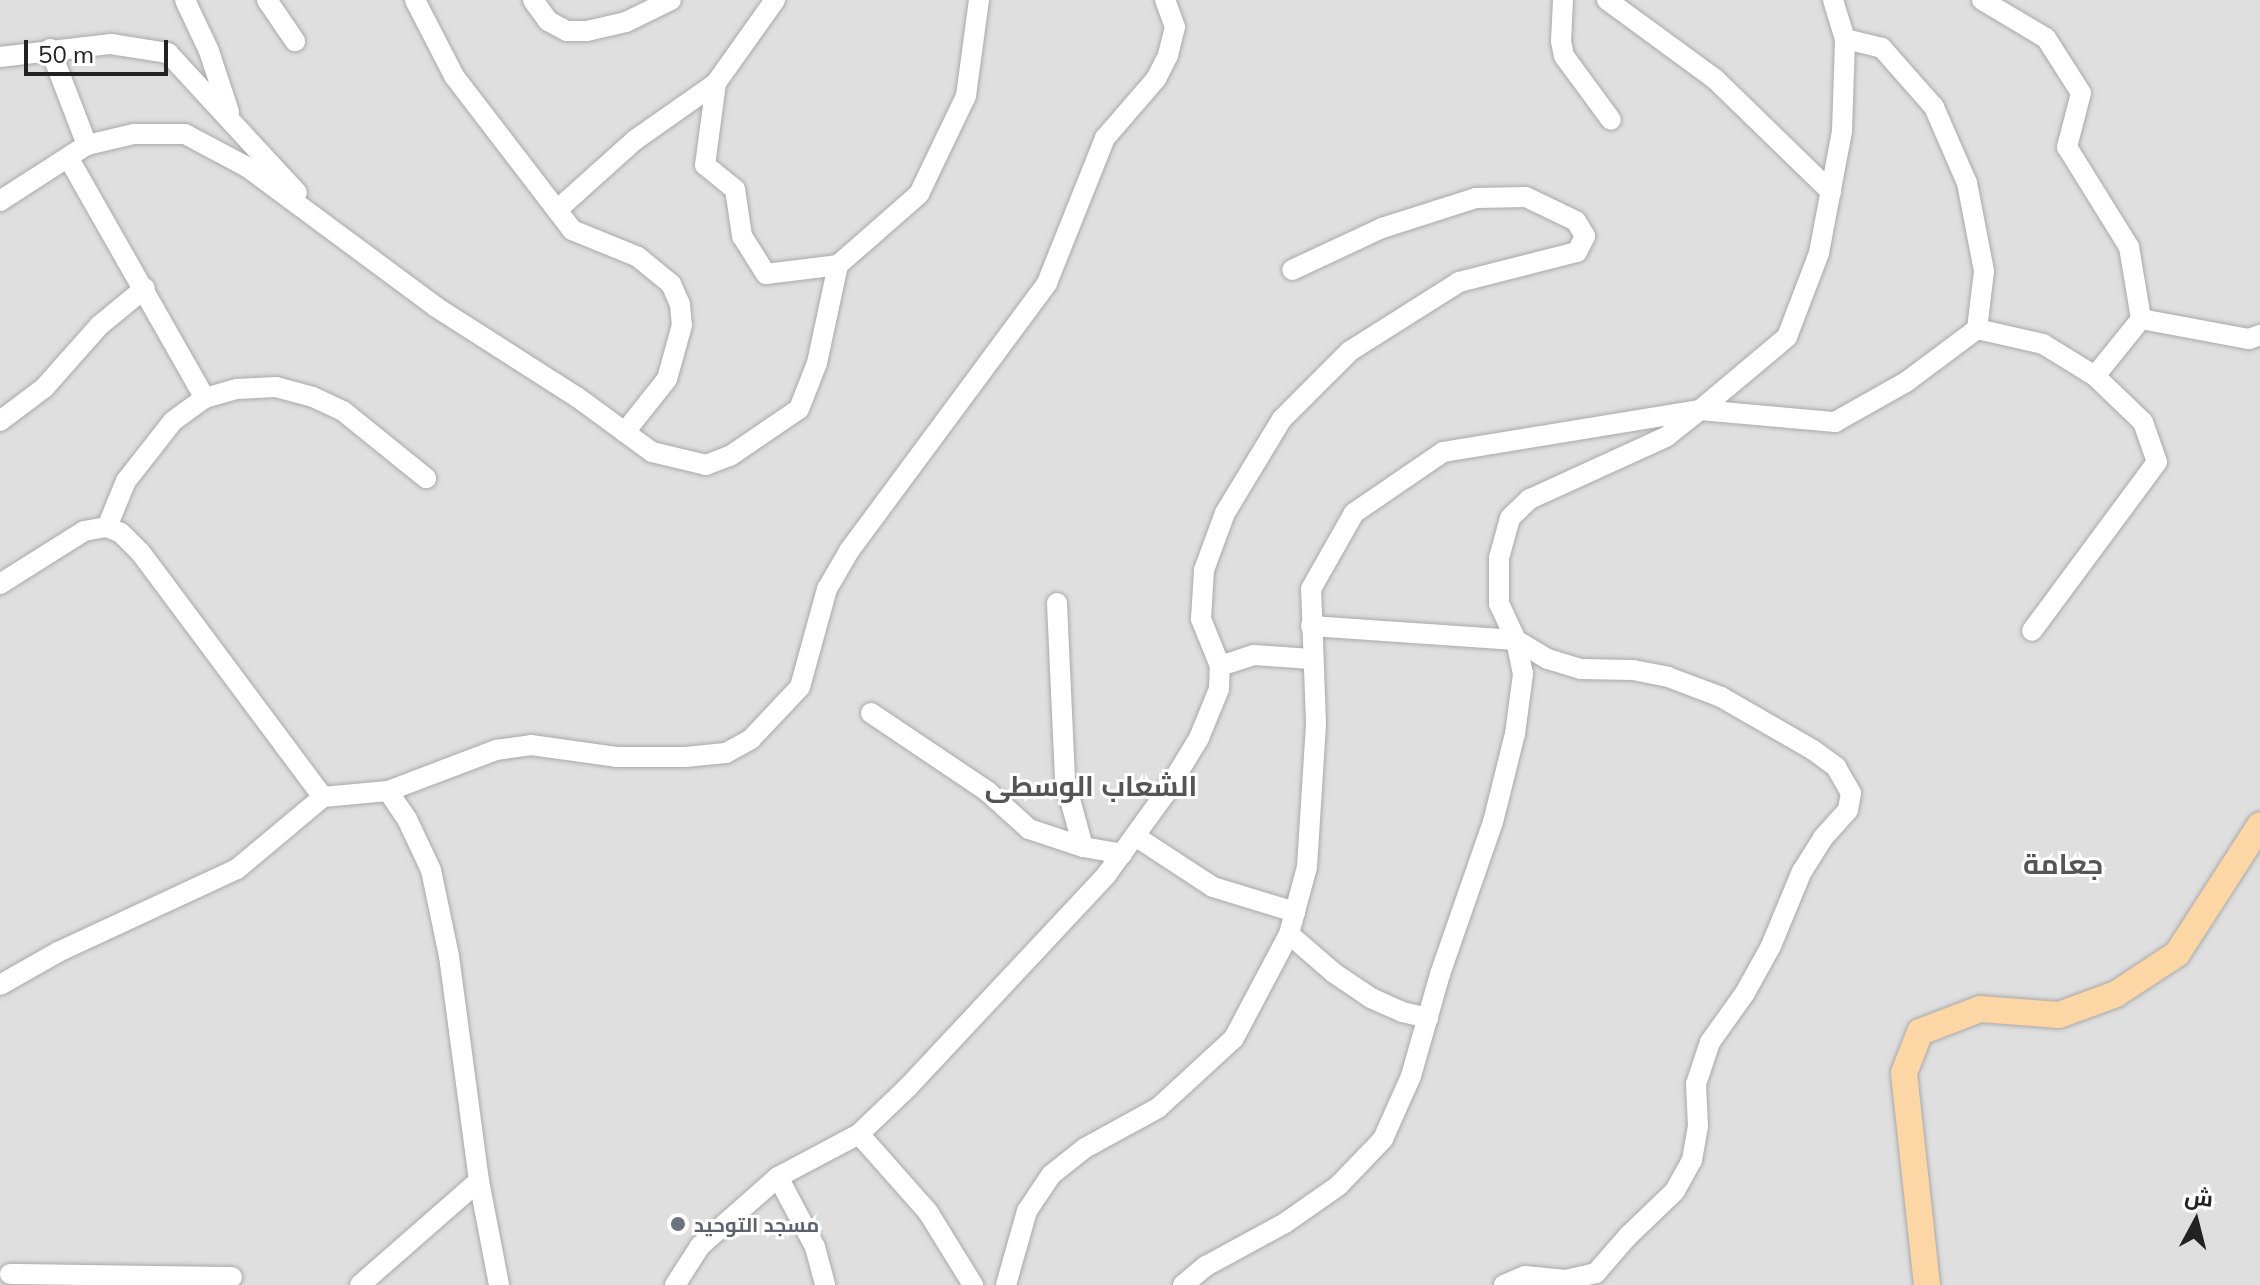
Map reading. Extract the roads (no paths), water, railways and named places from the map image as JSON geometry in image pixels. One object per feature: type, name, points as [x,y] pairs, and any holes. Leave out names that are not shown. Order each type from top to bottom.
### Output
[{"type":"main road","points":[[1927,1285],[1904,1073],[1920,1032],[1980,1009],[2059,1015],[2116,994],[2177,954],[2260,825]]},
{"type":"street","points":[[185,0],[209,51],[231,118]]},
{"type":"street","points":[[267,0],[295,41]]},
{"type":"street","points":[[415,0],[454,76],[572,230],[638,257],[671,284],[680,304],[682,325],[667,379],[625,432]]},
{"type":"street","points":[[533,0],[548,21],[567,31],[587,31],[626,22],[671,0]]},
{"type":"street","points":[[557,210],[635,140],[716,83],[775,0]]},
{"type":"street","points":[[716,83],[705,165],[735,189],[742,236],[766,274],[838,265],[919,194],[966,96],[979,0]]},
{"type":"street","points":[[0,985],[58,952],[237,869],[323,797],[388,791],[496,750],[531,745],[616,757],[685,757],[726,753],[751,739],[800,687],[827,589],[849,551],[1047,283],[1105,138],[1156,79],[1168,55],[1175,27],[1165,0]]},
{"type":"street","points":[[1563,0],[1562,50],[1611,120]]},
{"type":"street","points":[[1607,0],[1715,79],[1831,192]]},
{"type":"street","points":[[1183,1285],[1206,1266],[1285,1223],[1338,1186],[1383,1139],[1411,1076],[1440,974],[1493,822],[1515,734],[1523,674],[1516,640],[1499,604],[1499,558],[1510,518],[1530,499],[1666,437],[1787,337],[1819,253],[1842,131],[1845,39],[1833,0]]},
{"type":"street","points":[[1982,0],[2046,38],[2081,93],[2067,147],[2129,247],[2141,319],[2095,376]]},
{"type":"street","points":[[1006,1285],[1027,1211],[1051,1175],[1085,1148],[1158,1108],[1234,1038],[1289,934],[1308,852],[1316,723],[1311,659],[1311,589],[1354,513],[1443,452],[1700,410],[1835,422],[1906,382],[1977,329],[1984,271],[1967,183],[1934,107],[1882,48],[1845,39]]},
{"type":"street","points":[[0,57],[111,44],[168,53],[231,118],[323,222]]},
{"type":"street","points":[[50,49],[87,145]]},
{"type":"street","points":[[0,201],[87,145],[134,134],[185,134],[247,167],[436,307],[577,397],[652,452],[706,465],[730,456],[799,409],[817,363],[838,265]]},
{"type":"street","points":[[69,159],[205,398]]},
{"type":"street","points":[[675,1285],[700,1246],[778,1177],[859,1134],[1107,874],[1135,836],[1199,738],[1219,689],[1220,666],[1201,619],[1204,570],[1225,513],[1282,419],[1350,351],[1459,282],[1577,252],[1585,236],[1576,221],[1526,197],[1476,198],[1382,228],[1292,270]]},
{"type":"street","points":[[0,421],[44,388],[100,325],[145,288]]},
{"type":"street","points":[[2141,319],[2249,339],[2260,335]]},
{"type":"street","points":[[1977,329],[2043,344],[2095,376],[2143,422],[2157,462],[2032,631]]},
{"type":"street","points":[[107,527],[126,481],[173,421],[205,398],[237,389],[276,387],[313,397],[343,411],[426,478]]},
{"type":"street","points":[[0,583],[77,534],[95,526],[121,533],[141,553],[323,797]]},
{"type":"street","points":[[1057,603],[1065,781],[1083,847]]},
{"type":"street","points":[[1311,626],[1516,640],[1548,659],[1581,669],[1633,670],[1668,677],[1721,697],[1813,750],[1836,767],[1851,793],[1848,810],[1823,838],[1802,871],[1771,946],[1745,993],[1710,1042],[1696,1084],[1698,1126],[1692,1160],[1675,1191],[1628,1236],[1596,1273],[1566,1280],[1525,1276],[1504,1285]]},
{"type":"street","points":[[1220,666],[1254,655],[1311,659]]},
{"type":"street","points":[[871,713],[987,791],[1029,829],[1083,847],[1122,854]]},
{"type":"street","points":[[388,791],[407,819],[431,870],[449,956],[479,1181],[499,1285]]},
{"type":"street","points":[[1135,836],[1213,887],[1295,912]]},
{"type":"street","points":[[1289,934],[1334,973],[1371,998],[1402,1012],[1428,1018]]},
{"type":"street","points":[[859,1134],[928,1212],[973,1285]]},
{"type":"street","points":[[778,1177],[815,1247],[825,1285]]},
{"type":"street","points":[[360,1285],[479,1181]]},
{"type":"street","points":[[9,1273],[232,1277]]},
{"type":"place","name":"مسجد التوحيد","points":[[678,1224]]},
{"type":"district","name":"الشعاب الوسطى","points":[[1091,786]]},
{"type":"district","name":"جعامة","points":[[2063,864]]}]
